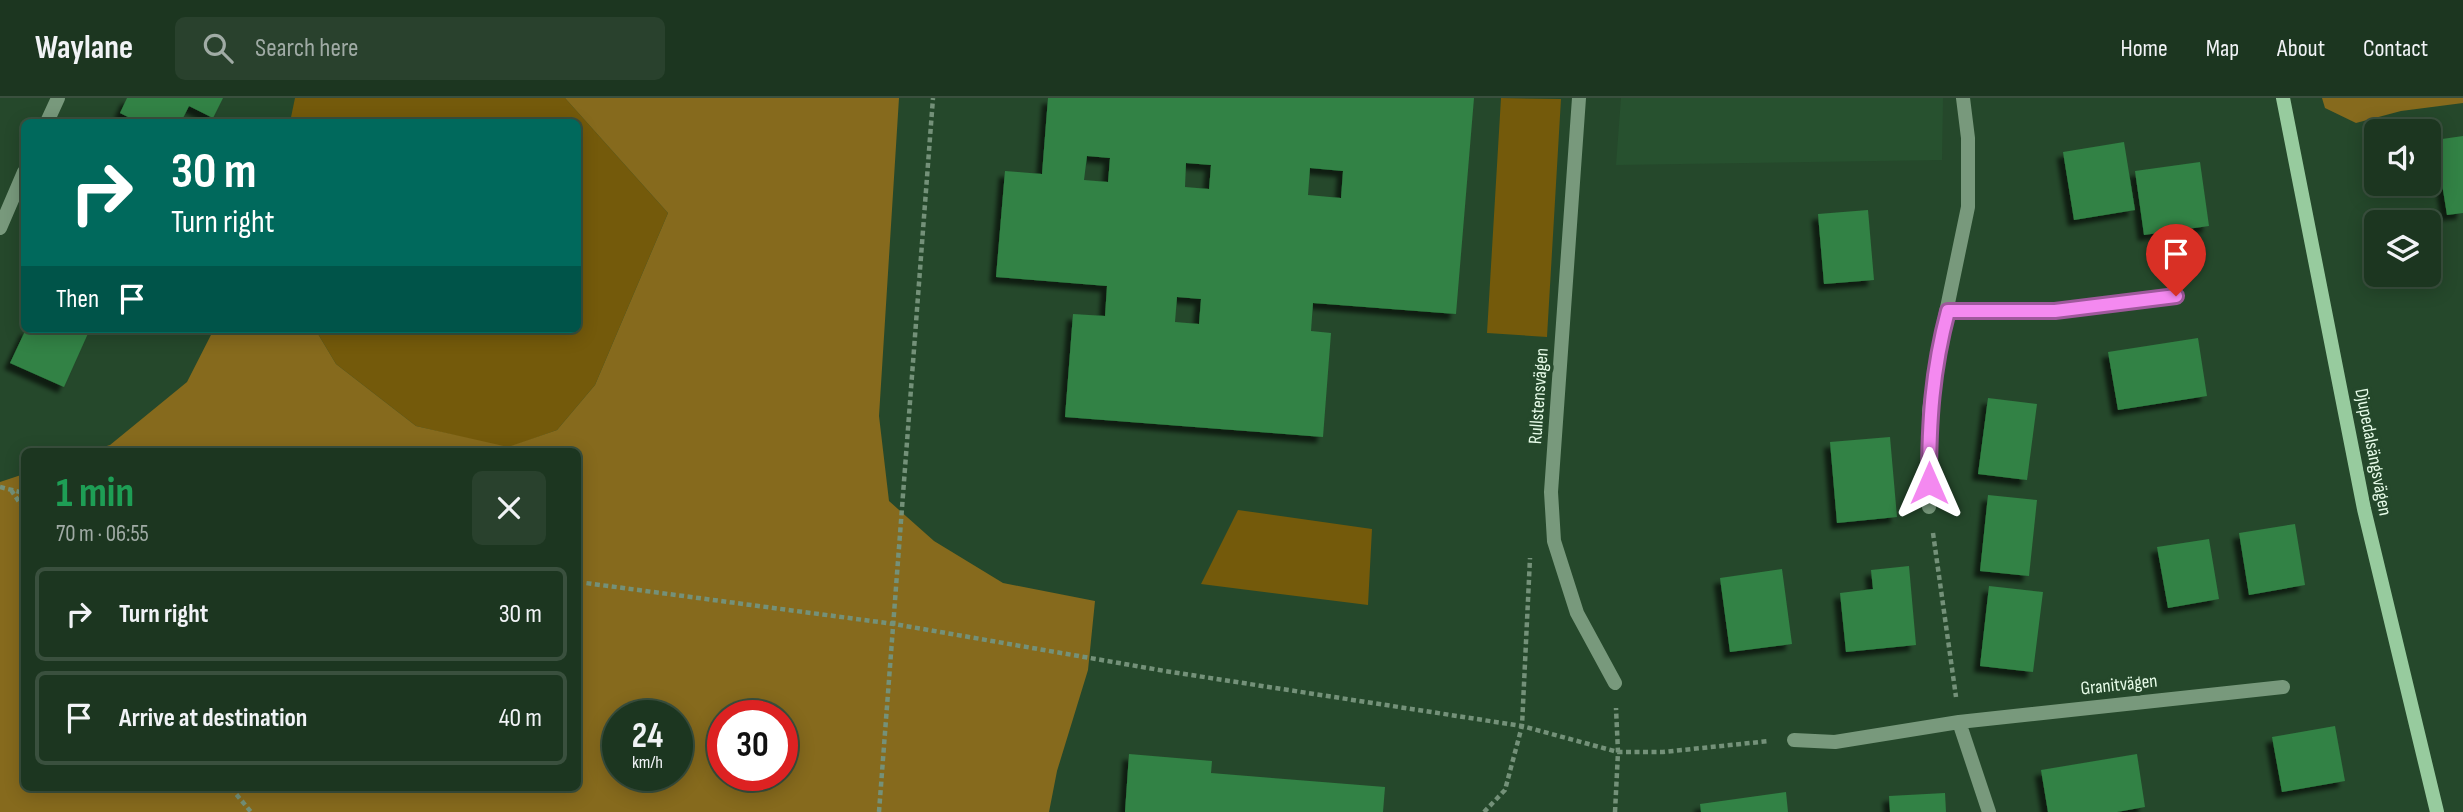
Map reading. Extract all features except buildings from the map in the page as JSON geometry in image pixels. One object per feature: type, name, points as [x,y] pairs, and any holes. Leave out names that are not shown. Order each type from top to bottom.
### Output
[{"type":"street","points":[[48,119],[58,98]]},
{"type":"street","name":"Rullstensvägen","points":[[1579,98],[1551,492],[1553,529],[1554,541],[1577,612],[1615,683]]},
{"type":"street","points":[[1929,508],[1929,411],[1938,351],[1968,207],[1968,138],[1963,98]]},
{"type":"street","name":"Djupedalsängsvägen","points":[[2283,98],[2364,509],[2437,812]]},
{"type":"street","points":[[0,228],[21,179]]},
{"type":"street","points":[[1948,311],[2055,311],[2176,296]]},
{"type":"street","name":"Granitvägen","points":[[1794,740],[1835,742],[1959,722],[2283,687]]},
{"type":"street","points":[[1959,722],[1989,812]]},
{"type":"path","points":[[879,812],[933,98]]},
{"type":"path","points":[[0,487],[21,492]]},
{"type":"path","points":[[11,490],[21,505]]},
{"type":"path","points":[[1929,508],[1959,722]]},
{"type":"path","points":[[581,582],[894,624],[1165,671],[1522,726],[1618,752],[1663,752],[1760,741],[1794,740]]},
{"type":"path","points":[[1615,683],[1618,752],[1615,812]]},
{"type":"path","points":[[1484,812],[1505,790],[1522,726]]},
{"type":"path","points":[[234,791],[251,812]]},
{"type":"shaded area","points":[[295,98],[565,98],[668,213],[595,385],[557,430],[507,448],[416,426],[336,364],[317,333],[581,333],[581,119],[291,119]]},
{"type":"shaded area","points":[[565,98],[899,98],[879,416],[889,501],[934,541],[1003,583],[1095,601],[1088,670],[1057,771],[1049,812],[0,812],[0,482],[21,475],[21,791],[581,791],[581,448],[100,448],[110,445],[187,382],[212,333],[317,333],[336,364],[416,426],[508,447],[557,430],[595,385],[668,213]]},
{"type":"shaded area","points":[[1501,98],[1561,99],[1547,337],[1487,333]]},
{"type":"shaded area","points":[[1621,98],[1943,98],[1942,160],[1616,165]]},
{"type":"shaded area","points":[[2322,98],[2463,98],[2463,103],[2401,111],[2356,123],[2325,108]]},
{"type":"shaded area","points":[[1238,510],[1372,529],[1368,605],[1201,584]]},
{"type":"route","points":[[1929,483],[1929,411],[1938,351],[1948,311],[2055,311],[2176,296]]}]
